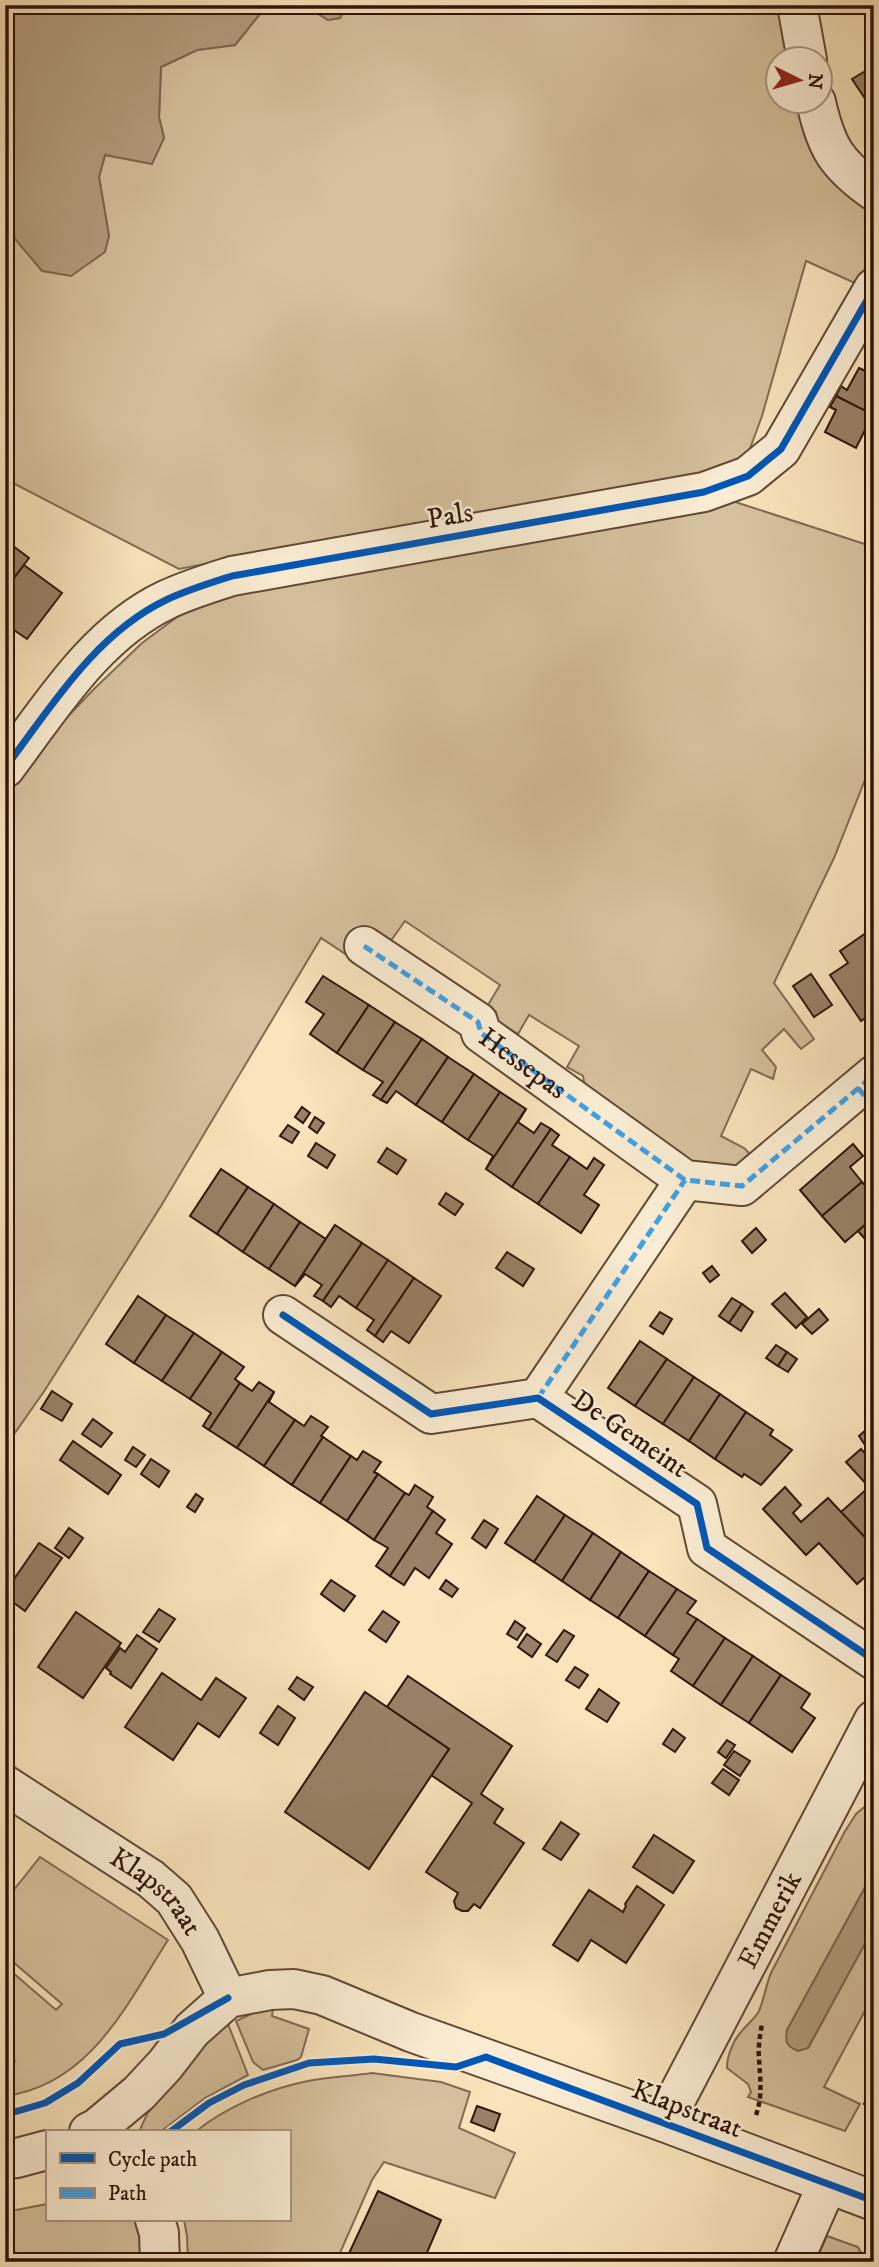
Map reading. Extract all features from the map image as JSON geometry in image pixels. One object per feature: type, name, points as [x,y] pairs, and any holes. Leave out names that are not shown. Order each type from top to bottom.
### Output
[{"type":"street","points":[[797,5],[804,46]]},
{"type":"street","points":[[820,116],[829,146],[844,167],[874,191]]},
{"type":"street","name":"Pals","points":[[5,768],[89,658],[130,622],[164,600],[194,588],[232,576],[704,492],[748,477],[781,449],[874,288]]},
{"type":"street","name":"Hessepas","points":[[364,946],[478,1022],[481,1033],[685,1180],[742,1186],[869,1090]]},
{"type":"street","points":[[538,1398],[685,1180]]},
{"type":"street","name":"De Gemeint","points":[[283,1315],[431,1414],[538,1398],[697,1504],[708,1548],[874,1660]]},
{"type":"street","name":"Emmerik","points":[[664,2122],[874,1720]]},
{"type":"street","name":"Klapstraat","points":[[5,1785],[151,1879],[174,1899],[200,1940],[228,1998],[270,1990],[294,1989],[322,1995],[411,2032],[664,2122],[874,2201]]},
{"type":"street","points":[[97,2130],[139,2093],[192,2030],[228,1998]]},
{"type":"street","points":[[5,2159],[46,2150]]},
{"type":"street","points":[[793,2262],[827,2185]]},
{"type":"street","points":[[156,2222],[159,2233],[160,2262]]},
{"type":"shaded area","points":[[5,5],[270,5],[235,45],[197,50],[161,67],[159,117],[164,138],[152,164],[105,155],[99,177],[109,236],[105,252],[71,276],[42,271],[15,239],[5,218]]},
{"type":"shaded area","points":[[270,5],[304,5],[328,20],[340,18],[346,5],[785,5],[790,46],[764,46],[764,116],[814,116],[874,202],[874,251],[857,284],[806,261],[762,416],[748,454],[725,469],[179,569],[5,479],[5,218],[15,239],[109,236],[99,177],[105,155],[152,163],[164,138],[159,117],[161,67],[197,50],[235,45]]},
{"type":"shaded area","points":[[304,5],[346,5],[340,18],[328,20]]},
{"type":"shaded area","points":[[723,498],[874,547],[874,757],[834,858],[774,983],[814,1039],[801,1049],[784,1029],[762,1050],[776,1067],[773,1079],[751,1069],[721,1136],[744,1148],[753,1157],[741,1170],[708,1175],[586,1093],[583,1076],[567,1067],[579,1046],[529,1015],[518,1034],[497,1021],[496,1012],[488,1005],[500,985],[405,921],[390,942],[365,928],[347,955],[321,938],[161,1206],[45,1390],[5,1447],[5,792],[35,751],[142,643],[184,612],[223,596]]},
{"type":"shaded area","points":[[874,1799],[874,1871],[787,2030],[808,2048],[874,1927],[874,1994],[824,2087],[860,2104],[845,2131],[748,2097],[751,2092],[748,2084],[727,2068],[727,2063],[735,2040],[759,2011],[771,1973],[844,1833],[856,1814]]},
{"type":"shaded area","points":[[40,1857],[168,1940],[121,2015],[83,2059],[61,2076],[35,2089],[5,2096],[5,2072],[15,2061],[5,2053],[5,1966],[56,2010],[62,2004],[5,1955],[5,1901]]},
{"type":"shaded area","points":[[874,1871],[874,1927],[808,2048],[798,2051],[787,2043],[787,2030]]},
{"type":"shaded area","points":[[273,2009],[272,2016],[309,2029],[301,2057],[263,2070],[253,2062],[236,2021],[253,2013]]},
{"type":"shaded area","points":[[228,2024],[248,2075],[205,2098],[163,2130],[140,2130],[147,2114],[198,2050]]},
{"type":"shaded area","points":[[372,2073],[441,2082],[470,2092],[459,2128],[515,2153],[495,2198],[384,2162],[372,2180],[336,2262],[188,2262],[184,2222],[290,2222],[290,2130],[198,2130],[248,2100],[293,2084]]},
{"type":"shaded area","points":[[46,2204],[46,2222],[136,2222],[141,2234],[145,2262],[5,2262],[5,2212]]},
{"type":"shaded area","points":[[827,2236],[858,2247],[866,2262],[815,2262]]},
{"type":"building","points":[[874,66],[874,112],[852,79]]},
{"type":"building","points":[[874,325],[874,348],[865,344]]},
{"type":"building","points":[[859,368],[874,375],[873,416],[836,396],[841,386],[847,390]]},
{"type":"building","points":[[836,396],[874,415],[874,434],[865,430],[856,448],[825,432],[836,410],[830,407]]},
{"type":"building","points":[[5,540],[29,558],[5,590]]},
{"type":"building","points":[[24,565],[62,593],[27,639],[5,624],[5,590]]},
{"type":"building","points":[[869,931],[874,938],[874,1012],[861,1021],[830,975],[848,963],[840,951]]},
{"type":"building","points":[[811,974],[832,1005],[814,1017],[793,986]]},
{"type":"building","points":[[323,976],[369,1005],[337,1053],[310,1034],[324,1014],[306,1002]]},
{"type":"building","points":[[369,1005],[395,1022],[363,1070],[337,1053]]},
{"type":"building","points":[[395,1022],[422,1039],[381,1100],[373,1095],[383,1082],[363,1070]]},
{"type":"building","points":[[422,1039],[448,1057],[416,1105],[396,1091],[387,1103],[381,1100]]},
{"type":"building","points":[[448,1057],[474,1074],[442,1122],[416,1105]]},
{"type":"building","points":[[474,1074],[500,1092],[468,1140],[442,1122]]},
{"type":"building","points":[[500,1092],[526,1109],[486,1169],[493,1156],[468,1140]]},
{"type":"building","points":[[302,1107],[310,1113],[303,1123],[295,1117]]},
{"type":"building","points":[[526,1109],[518,1122],[534,1133],[541,1123],[551,1129],[512,1187],[486,1169]]},
{"type":"building","points":[[315,1117],[324,1123],[317,1133],[309,1127]]},
{"type":"building","points":[[288,1125],[299,1132],[292,1143],[280,1136]]},
{"type":"building","points":[[551,1129],[559,1135],[552,1145],[570,1157],[538,1204],[512,1187]]},
{"type":"building","points":[[316,1143],[335,1155],[327,1168],[308,1156]]},
{"type":"building","points":[[853,1144],[863,1156],[850,1167],[862,1182],[822,1216],[800,1190]]},
{"type":"building","points":[[387,1148],[406,1160],[397,1174],[378,1162]]},
{"type":"building","points":[[570,1157],[587,1169],[594,1158],[604,1165],[584,1195],[599,1205],[581,1233],[538,1204]]},
{"type":"building","points":[[221,1169],[248,1187],[217,1234],[190,1216]]},
{"type":"building","points":[[862,1182],[874,1195],[874,1217],[845,1242],[822,1216]]},
{"type":"building","points":[[248,1187],[274,1204],[243,1252],[217,1234]]},
{"type":"building","points":[[446,1193],[463,1204],[455,1215],[439,1204]]},
{"type":"building","points":[[274,1204],[300,1222],[269,1269],[243,1252]]},
{"type":"building","points":[[874,1217],[874,1249],[858,1231]]},
{"type":"building","points":[[300,1222],[326,1239],[295,1286],[269,1269]]},
{"type":"building","points":[[335,1225],[362,1243],[323,1301],[314,1296],[322,1285],[305,1274],[295,1286]]},
{"type":"building","points":[[756,1228],[766,1240],[752,1253],[742,1241]]},
{"type":"building","points":[[362,1243],[388,1260],[356,1308],[339,1296],[331,1307],[323,1301]]},
{"type":"building","points":[[507,1252],[534,1269],[523,1286],[496,1268]]},
{"type":"building","points":[[388,1260],[414,1278],[375,1336],[367,1330],[374,1320],[356,1308]]},
{"type":"building","points":[[712,1266],[719,1275],[710,1282],[703,1273]]},
{"type":"building","points":[[414,1278],[441,1296],[409,1343],[391,1331],[383,1342],[375,1336]]},
{"type":"building","points":[[785,1293],[807,1317],[796,1328],[772,1304]]},
{"type":"building","points":[[138,1296],[166,1315],[134,1363],[106,1344]]},
{"type":"building","points":[[732,1298],[742,1304],[729,1323],[719,1316]]},
{"type":"building","points":[[742,1304],[753,1312],[741,1331],[729,1323]]},
{"type":"building","points":[[819,1309],[828,1320],[812,1334],[802,1324]]},
{"type":"building","points":[[660,1312],[672,1319],[663,1334],[650,1326]]},
{"type":"building","points":[[166,1315],[194,1333],[162,1381],[134,1363]]},
{"type":"building","points":[[194,1333],[222,1352],[190,1399],[162,1381]]},
{"type":"building","points":[[640,1341],[667,1359],[635,1406],[608,1388]]},
{"type":"building","points":[[776,1345],[787,1352],[778,1366],[766,1358]]},
{"type":"building","points":[[222,1352],[244,1367],[235,1379],[240,1383],[209,1430],[203,1426],[211,1413],[190,1399]]},
{"type":"building","points":[[787,1352],[797,1359],[788,1372],[778,1366]]},
{"type":"building","points":[[667,1359],[694,1377],[663,1424],[635,1406]]},
{"type":"building","points":[[694,1377],[720,1394],[689,1441],[663,1424]]},
{"type":"building","points":[[259,1382],[274,1392],[237,1448],[209,1430],[240,1383],[252,1391]]},
{"type":"building","points":[[52,1391],[72,1404],[62,1421],[41,1409]]},
{"type":"building","points":[[274,1392],[269,1402],[295,1420],[264,1466],[237,1448]]},
{"type":"building","points":[[720,1394],[746,1412],[715,1459],[689,1441]]},
{"type":"building","points":[[746,1412],[773,1430],[770,1435],[792,1450],[761,1485],[744,1474],[742,1477],[715,1459]]},
{"type":"building","points":[[311,1416],[328,1427],[292,1485],[264,1466],[295,1420],[304,1426]]},
{"type":"building","points":[[93,1419],[112,1433],[101,1447],[82,1434]]},
{"type":"building","points":[[866,1430],[873,1439],[865,1445],[859,1436]]},
{"type":"building","points":[[323,1437],[351,1456],[320,1503],[292,1485]]},
{"type":"building","points":[[73,1441],[121,1475],[108,1494],[60,1460]]},
{"type":"building","points":[[133,1447],[145,1455],[136,1467],[125,1460]]},
{"type":"building","points":[[861,1449],[874,1463],[874,1547],[841,1512],[869,1487],[846,1462]]},
{"type":"building","points":[[363,1451],[381,1462],[374,1472],[378,1474],[347,1521],[320,1503],[351,1456],[357,1460]]},
{"type":"building","points":[[151,1459],[169,1471],[159,1487],[141,1474]]},
{"type":"building","points":[[378,1474],[405,1493],[374,1540],[347,1521]]},
{"type":"building","points":[[415,1485],[433,1497],[427,1507],[433,1511],[390,1576],[376,1566],[388,1548],[374,1540],[405,1493],[409,1495]]},
{"type":"building","points":[[785,1487],[801,1505],[793,1513],[801,1522],[828,1498],[874,1547],[874,1569],[857,1584],[819,1543],[806,1555],[763,1509]]},
{"type":"building","points":[[196,1494],[203,1499],[195,1512],[187,1507]]},
{"type":"building","points":[[537,1496],[565,1515],[534,1562],[505,1543]]},
{"type":"building","points":[[433,1511],[445,1520],[436,1533],[452,1544],[429,1578],[415,1568],[404,1585],[390,1576]]},
{"type":"building","points":[[565,1515],[593,1533],[562,1581],[534,1562]]},
{"type":"building","points":[[484,1520],[498,1529],[486,1548],[472,1538]]},
{"type":"building","points":[[69,1528],[83,1538],[69,1558],[55,1548]]},
{"type":"building","points":[[593,1533],[621,1552],[590,1600],[562,1581]]},
{"type":"building","points":[[39,1543],[62,1558],[25,1611],[10,1600],[5,1607],[5,1573],[14,1579]]},
{"type":"building","points":[[621,1552],[649,1571],[618,1618],[590,1600]]},
{"type":"building","points":[[649,1571],[677,1589],[645,1636],[618,1618]]},
{"type":"building","points":[[331,1580],[355,1596],[344,1611],[321,1594]]},
{"type":"building","points":[[446,1580],[458,1589],[452,1597],[440,1589]]},
{"type":"building","points":[[677,1589],[696,1601],[687,1613],[697,1619],[673,1655],[645,1636]]},
{"type":"building","points":[[159,1609],[175,1619],[159,1642],[143,1632]]},
{"type":"building","points":[[383,1611],[399,1622],[386,1642],[369,1630]]},
{"type":"building","points":[[76,1612],[121,1643],[83,1698],[38,1667]]},
{"type":"building","points":[[697,1619],[725,1638],[693,1686],[671,1671],[679,1659],[673,1655]]},
{"type":"building","points":[[515,1621],[525,1628],[517,1640],[507,1634]]},
{"type":"building","points":[[564,1630],[574,1636],[557,1662],[546,1655]]},
{"type":"building","points":[[527,1634],[541,1644],[532,1657],[518,1647]]},
{"type":"building","points":[[137,1635],[157,1649],[131,1688],[110,1674],[106,1668],[120,1648],[125,1652]]},
{"type":"building","points":[[725,1638],[753,1656],[721,1705],[693,1686]]},
{"type":"building","points":[[753,1656],[781,1675],[749,1723],[721,1705]]},
{"type":"building","points":[[575,1667],[588,1675],[579,1688],[566,1680]]},
{"type":"building","points":[[162,1673],[201,1700],[216,1678],[246,1698],[219,1737],[198,1723],[173,1760],[125,1727]]},
{"type":"building","points":[[781,1675],[810,1694],[801,1708],[815,1718],[792,1752],[749,1723]]},
{"type":"building","points":[[408,1676],[512,1746],[481,1794],[503,1809],[494,1823],[524,1843],[480,1908],[474,1904],[468,1911],[456,1908],[454,1901],[458,1893],[426,1872],[472,1803],[431,1775],[449,1749],[387,1707]]},
{"type":"building","points":[[297,1677],[313,1687],[304,1700],[289,1689]]},
{"type":"building","points":[[599,1689],[619,1703],[607,1722],[586,1709]]},
{"type":"building","points":[[365,1692],[449,1749],[369,1869],[285,1812]]},
{"type":"building","points":[[278,1706],[295,1718],[278,1745],[260,1733]]},
{"type":"building","points":[[673,1729],[685,1738],[675,1752],[663,1744]]},
{"type":"building","points":[[727,1740],[735,1745],[726,1758],[718,1752]]},
{"type":"building","points":[[734,1751],[750,1761],[740,1776],[724,1765]]},
{"type":"building","points":[[723,1769],[739,1780],[729,1795],[712,1783]]},
{"type":"building","points":[[561,1822],[579,1834],[561,1860],[543,1849]]},
{"type":"building","points":[[654,1835],[694,1861],[673,1893],[633,1867]]},
{"type":"building","points":[[637,1886],[664,1905],[626,1963],[591,1940],[578,1961],[553,1945],[589,1890],[623,1912]]},
{"type":"building","points":[[874,2085],[874,2108],[864,2104]]},
{"type":"building","points":[[477,2106],[500,2114],[494,2131],[471,2122]]},
{"type":"building","points":[[378,2191],[441,2220],[423,2262],[345,2262]]},
{"type":"marked path","points":[[364,946],[478,1022],[481,1033],[685,1180],[742,1186],[874,1075]]},
{"type":"marked path","points":[[858,1088],[874,1107]]},
{"type":"marked path","points":[[538,1398],[685,1180]]},
{"type":"cycle path","points":[[5,768],[57,697],[96,652],[141,614],[182,593],[232,576],[704,492],[748,476],[781,449],[874,288]]},
{"type":"cycle path","points":[[283,1315],[431,1414],[538,1398],[697,1504],[707,1548],[874,1660]]},
{"type":"cycle path","points":[[5,2113],[45,2103],[78,2083],[120,2044],[164,2034],[228,1998]]},
{"type":"cycle path","points":[[173,2130],[209,2103],[244,2085],[309,2063],[374,2059],[456,2067],[486,2057],[874,2201]]}]
